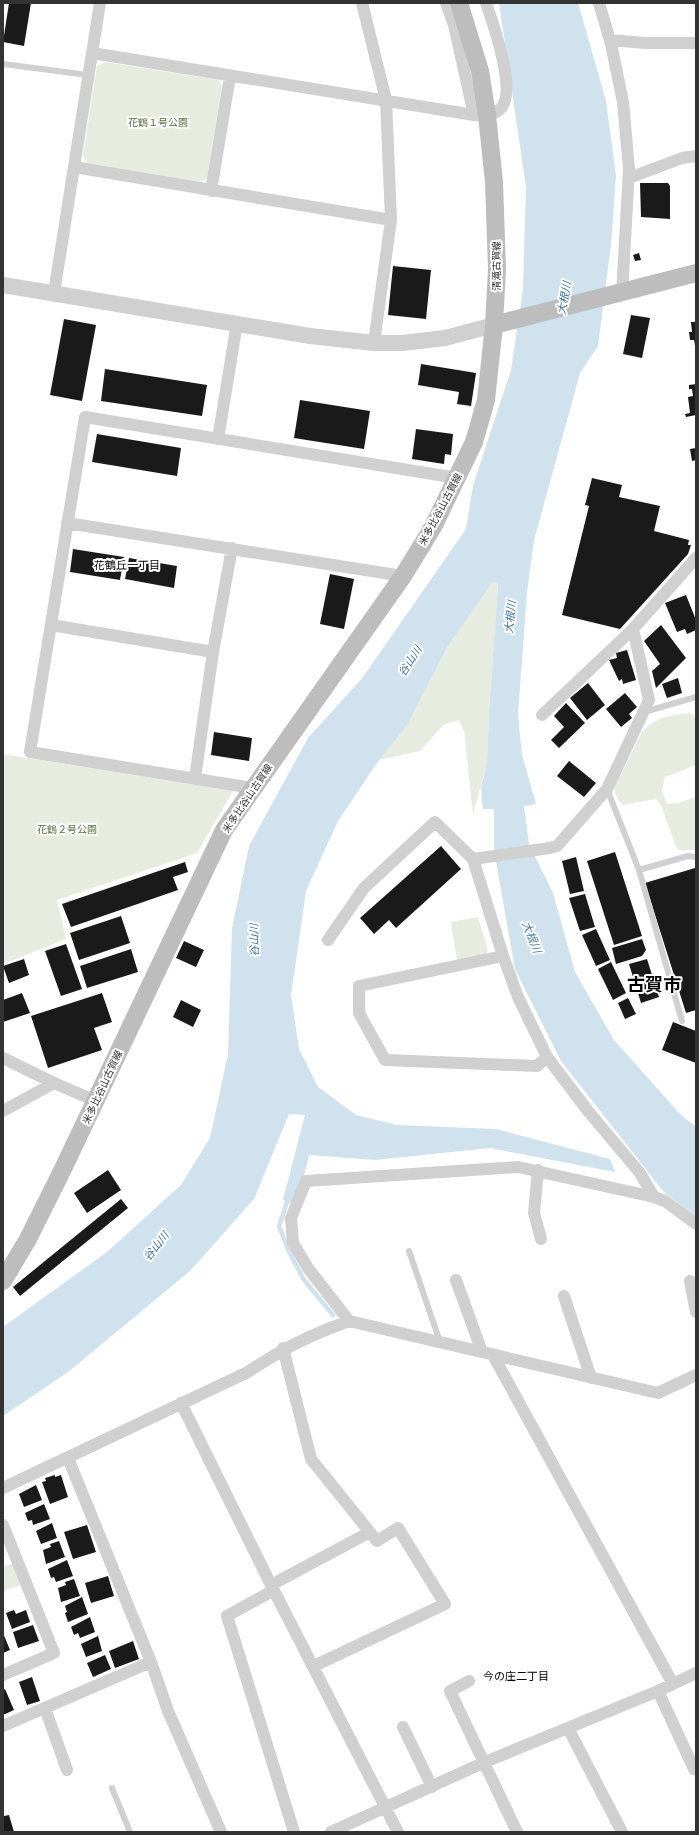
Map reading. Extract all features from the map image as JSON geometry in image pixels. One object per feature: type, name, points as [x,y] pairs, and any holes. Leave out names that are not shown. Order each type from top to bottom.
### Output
[{"type":"main road","name":"清滝古賀線","points":[[459,3],[480,71],[481,115],[494,182],[497,269],[494,325]]},
{"type":"main road","points":[[494,325],[622,294],[696,273]]},
{"type":"main road","name":"米多比谷山古賀線","points":[[3,1282],[38,1218],[96,1101],[224,830],[252,788],[330,681],[403,576],[433,527],[474,442],[486,400],[494,325]]},
{"type":"street","points":[[54,293],[100,3]]},
{"type":"street","points":[[362,3],[386,100],[391,220],[374,343]]},
{"type":"street","points":[[446,3],[481,115]]},
{"type":"street","points":[[92,53],[481,115],[500,110],[505,102],[507,86],[502,60],[486,3]]},
{"type":"street","points":[[599,3],[610,40],[623,102],[628,178],[622,294]]},
{"type":"street","points":[[610,40],[646,43],[696,43]]},
{"type":"street","points":[[211,191],[230,76]]},
{"type":"street","points":[[628,178],[682,158],[696,156]]},
{"type":"street","points":[[74,166],[211,191],[391,220]]},
{"type":"street","points":[[3,285],[310,336],[374,343],[402,343],[445,338],[494,325]]},
{"type":"street","points":[[218,439],[237,323]]},
{"type":"street","points":[[252,788],[30,752],[85,417],[457,478]]},
{"type":"street","points":[[68,523],[403,576]]},
{"type":"street","points":[[194,778],[213,652],[232,548]]},
{"type":"street","points":[[542,715],[633,629],[696,558]]},
{"type":"street","points":[[51,625],[213,652]]},
{"type":"street","points":[[473,859],[557,846],[607,789],[649,700],[633,629]]},
{"type":"street","points":[[328,940],[364,888],[435,822],[473,859],[503,956],[518,997],[547,1057],[588,1112],[640,1173],[654,1197]]},
{"type":"street","points":[[503,956],[359,986],[359,1014],[386,1060],[537,1066],[547,1057]]},
{"type":"street","points":[[3,1058],[54,1083],[96,1101]]},
{"type":"street","points":[[3,1111],[54,1083]]},
{"type":"street","points":[[349,1321],[308,1268],[293,1243],[291,1218],[306,1181],[518,1167],[538,1170],[654,1197],[665,1201],[696,1224]]},
{"type":"street","points":[[538,1170],[534,1213],[541,1239]]},
{"type":"street","points":[[456,1280],[487,1354],[673,1684]]},
{"type":"street","points":[[690,1281],[696,1312]]},
{"type":"street","points":[[564,1296],[591,1378]]},
{"type":"street","points":[[3,1488],[248,1372],[283,1348],[315,1333],[349,1321],[658,1393],[696,1375]]},
{"type":"street","points":[[283,1348],[311,1459],[377,1541],[398,1528],[445,1604],[314,1666]]},
{"type":"street","points":[[181,1403],[273,1588],[398,1832]]},
{"type":"street","points":[[68,1458],[151,1662],[168,1711],[221,1832]]},
{"type":"street","points":[[3,1525],[54,1653],[3,1675]]},
{"type":"street","points":[[294,1832],[227,1616],[370,1532]]},
{"type":"street","points":[[3,1726],[151,1662]]},
{"type":"street","points":[[331,1832],[485,1762],[658,1691],[696,1673]]},
{"type":"street","points":[[469,1681],[450,1691],[518,1832]]},
{"type":"street","points":[[658,1691],[694,1769]]},
{"type":"street","points":[[45,1708],[67,1770]]},
{"type":"street","points":[[403,1727],[432,1786]]},
{"type":"street","points":[[568,1728],[622,1832]]},
{"type":"lane","points":[[3,64],[88,75]]},
{"type":"lane","points":[[644,712],[696,697]]},
{"type":"lane","points":[[607,789],[639,870],[682,1021]]},
{"type":"lane","points":[[639,870],[688,856],[696,857]]},
{"type":"lane","points":[[409,1251],[440,1342]]},
{"type":"lane","points":[[112,1788],[130,1832]]},
{"type":"green space","name":"花鶴１号公園","points":[[105,62],[219,80],[222,86],[207,178],[201,182],[87,163],[83,155],[97,66]]},
{"type":"green space","points":[[495,582],[498,584],[487,764],[473,814],[464,731],[459,720],[443,725],[420,751],[379,760],[406,727],[448,646],[492,583]]},
{"type":"green space","points":[[690,713],[696,718],[696,765],[665,777],[662,791],[667,804],[678,803],[696,797],[696,850],[679,850],[676,846],[661,805],[656,799],[622,805],[615,793],[614,785],[642,732],[648,726],[664,717]]},
{"type":"green space","name":"花鶴２号公園","points":[[3,754],[233,791],[197,853],[57,900],[66,939],[3,964]]},
{"type":"green space","points":[[478,917],[488,951],[483,957],[457,960],[451,922]]},
{"type":"green space","points":[[13,1563],[21,1585],[3,1591],[3,1567]]},
{"type":"water","points":[[499,3],[578,3],[606,101],[616,176],[611,245],[598,346],[580,373],[534,540],[527,592],[518,714],[522,755],[536,804],[524,806],[529,844],[553,893],[575,972],[614,1040],[680,1114],[696,1127],[696,1217],[663,1191],[561,1061],[515,969],[494,850],[494,809],[483,809],[481,787],[487,764],[498,584],[495,582],[492,583],[448,646],[406,727],[379,760],[338,821],[306,891],[291,995],[299,1049],[318,1087],[356,1115],[397,1125],[496,1129],[610,1159],[615,1172],[490,1148],[375,1160],[309,1155],[297,1205],[283,1200],[305,1115],[289,1114],[254,1199],[190,1271],[68,1372],[3,1416],[3,1327],[107,1252],[181,1185],[210,1138],[228,1055],[232,929],[249,846],[308,738],[363,677],[466,529],[473,486],[511,370],[523,290],[526,187]]},
{"type":"building","points":[[9,3],[31,3],[24,46],[3,42]]},
{"type":"building","points":[[640,183],[668,183],[670,186],[670,219],[641,217]]},
{"type":"building","points":[[639,253],[641,260],[635,261],[633,255]]},
{"type":"building","points":[[393,266],[431,270],[426,319],[388,315]]},
{"type":"building","points":[[631,315],[650,318],[642,358],[623,354]]},
{"type":"building","points":[[64,319],[96,325],[82,401],[50,395]]},
{"type":"building","points":[[691,322],[696,322],[696,351],[694,340],[690,340],[689,332],[692,332]]},
{"type":"building","points":[[421,364],[476,373],[471,406],[457,404],[459,392],[418,385]]},
{"type":"building","points":[[105,369],[207,385],[202,416],[101,401]]},
{"type":"building","points":[[696,384],[696,415],[686,417],[685,414],[690,413],[688,397],[693,396],[692,389],[689,389],[689,385]]},
{"type":"building","points":[[300,400],[370,411],[364,449],[294,438]]},
{"type":"building","points":[[416,429],[453,434],[451,455],[445,454],[444,464],[412,459]]},
{"type":"building","points":[[97,434],[181,448],[177,476],[92,462]]},
{"type":"building","points":[[696,448],[696,460],[692,461],[690,449]]},
{"type":"building","points":[[592,478],[622,485],[619,497],[660,506],[654,531],[689,540],[688,545],[691,545],[688,554],[620,629],[562,615],[589,506],[585,505]]},
{"type":"building","points":[[73,549],[124,557],[120,580],[70,572]]},
{"type":"building","points":[[129,558],[177,566],[174,588],[125,579]]},
{"type":"building","points":[[330,574],[354,579],[344,629],[320,624]]},
{"type":"building","points":[[686,595],[696,620],[696,630],[687,634],[685,629],[677,632],[665,603]]},
{"type":"building","points":[[661,625],[686,658],[656,688],[652,671],[660,664],[644,641]]},
{"type":"building","points":[[627,650],[636,680],[623,684],[622,679],[619,681],[609,660],[617,658],[616,653]]},
{"type":"building","points":[[678,678],[682,693],[667,698],[662,684]]},
{"type":"building","points":[[588,683],[605,705],[587,720],[570,698]]},
{"type":"building","points":[[625,693],[637,707],[629,714],[632,718],[621,727],[606,709]]},
{"type":"building","points":[[566,703],[585,723],[559,748],[551,740],[564,727],[554,716]]},
{"type":"building","points":[[214,732],[252,738],[249,761],[211,755]]},
{"type":"building","points":[[569,761],[596,783],[584,797],[557,776]]},
{"type":"building","points":[[441,846],[461,869],[396,928],[389,920],[374,934],[360,918]]},
{"type":"building","points":[[615,852],[642,936],[614,945],[587,861]]},
{"type":"building","points":[[576,857],[584,891],[570,894],[562,861]]},
{"type":"building","points":[[185,862],[188,872],[173,877],[178,890],[71,927],[62,904]]},
{"type":"building","points":[[695,868],[696,1010],[686,1013],[645,883]]},
{"type":"building","points":[[585,894],[595,927],[580,931],[569,898]]},
{"type":"building","points":[[121,916],[130,943],[79,960],[70,933]]},
{"type":"building","points":[[596,929],[610,960],[596,966],[582,935]]},
{"type":"building","points":[[642,939],[646,950],[642,956],[616,964],[612,948]]},
{"type":"building","points":[[184,941],[204,950],[196,967],[176,958]]},
{"type":"building","points":[[66,944],[82,989],[61,996],[45,951]]},
{"type":"building","points":[[131,949],[138,972],[87,988],[80,966]]},
{"type":"building","points":[[24,959],[29,975],[9,983],[3,966]]},
{"type":"building","points":[[647,959],[659,997],[641,1003],[629,964]]},
{"type":"building","points":[[611,962],[626,993],[613,1000],[598,969]]},
{"type":"building","points":[[22,993],[30,1013],[3,1022],[3,1000]]},
{"type":"building","points":[[102,993],[112,1022],[94,1028],[102,1050],[48,1068],[31,1016]]},
{"type":"building","points":[[628,998],[636,1014],[625,1019],[618,1003]]},
{"type":"building","points":[[181,1000],[201,1010],[193,1027],[173,1017]]},
{"type":"building","points":[[673,1022],[696,1031],[696,1063],[662,1050]]},
{"type":"building","points":[[108,1170],[121,1190],[87,1213],[74,1193]]},
{"type":"building","points":[[121,1199],[128,1208],[20,1296],[13,1287]]},
{"type":"building","points":[[55,1475],[55,1477],[61,1475],[68,1497],[50,1504],[42,1482],[46,1481],[45,1478]]},
{"type":"building","points":[[36,1485],[42,1500],[24,1507],[19,1494]]},
{"type":"building","points":[[44,1504],[50,1519],[33,1525],[32,1520],[28,1521],[25,1513]]},
{"type":"building","points":[[52,1523],[57,1538],[41,1544],[36,1531]]},
{"type":"building","points":[[87,1525],[96,1552],[73,1559],[64,1532]]},
{"type":"building","points":[[59,1541],[65,1557],[46,1564],[43,1550],[51,1547],[50,1544]]},
{"type":"building","points":[[67,1560],[73,1576],[56,1582],[54,1577],[51,1578],[48,1569]]},
{"type":"building","points":[[108,1576],[114,1596],[91,1603],[85,1583]]},
{"type":"building","points":[[74,1579],[80,1596],[61,1602],[58,1588],[66,1585],[65,1582]]},
{"type":"building","points":[[82,1597],[88,1614],[68,1622],[65,1613],[67,1612],[65,1606]]},
{"type":"building","points":[[14,1610],[16,1614],[26,1610],[30,1622],[12,1629],[6,1613]]},
{"type":"building","points":[[90,1617],[95,1632],[80,1638],[78,1633],[74,1635],[71,1627]]},
{"type":"building","points":[[33,1625],[39,1641],[18,1648],[13,1632]]},
{"type":"building","points":[[3,1633],[10,1650],[3,1653]]},
{"type":"building","points":[[98,1636],[102,1651],[86,1657],[81,1644]]},
{"type":"building","points":[[133,1641],[139,1659],[115,1668],[109,1651]]},
{"type":"building","points":[[105,1655],[111,1669],[93,1677],[87,1663]]},
{"type":"building","points":[[32,1677],[40,1701],[27,1705],[19,1682]]},
{"type":"building","points":[[5,1689],[14,1710],[3,1715],[3,1690]]},
{"type":"building","points":[[3,1814],[4,1816],[9,1815],[14,1832],[3,1832]]},
{"type":"waterway","points":[[289,1196],[279,1226],[289,1252],[304,1280],[333,1315]]},
{"type":"district","name":"花鶴丘一丁目","points":[[127,565]]},
{"type":"district","name":"古賀市","points":[[654,985]]},
{"type":"district","name":"今の庄二丁目","points":[[516,1676]]},
{"type":"water label","name":"大根川","points":[[564,298]]},
{"type":"water label","name":"大根川","points":[[510,617]]},
{"type":"water label","name":"谷山川","points":[[410,661]]},
{"type":"water label","name":"大根川","points":[[532,937]]},
{"type":"water label","name":"谷山川","points":[[254,940]]},
{"type":"water label","name":"谷山川","points":[[156,1246]]}]
